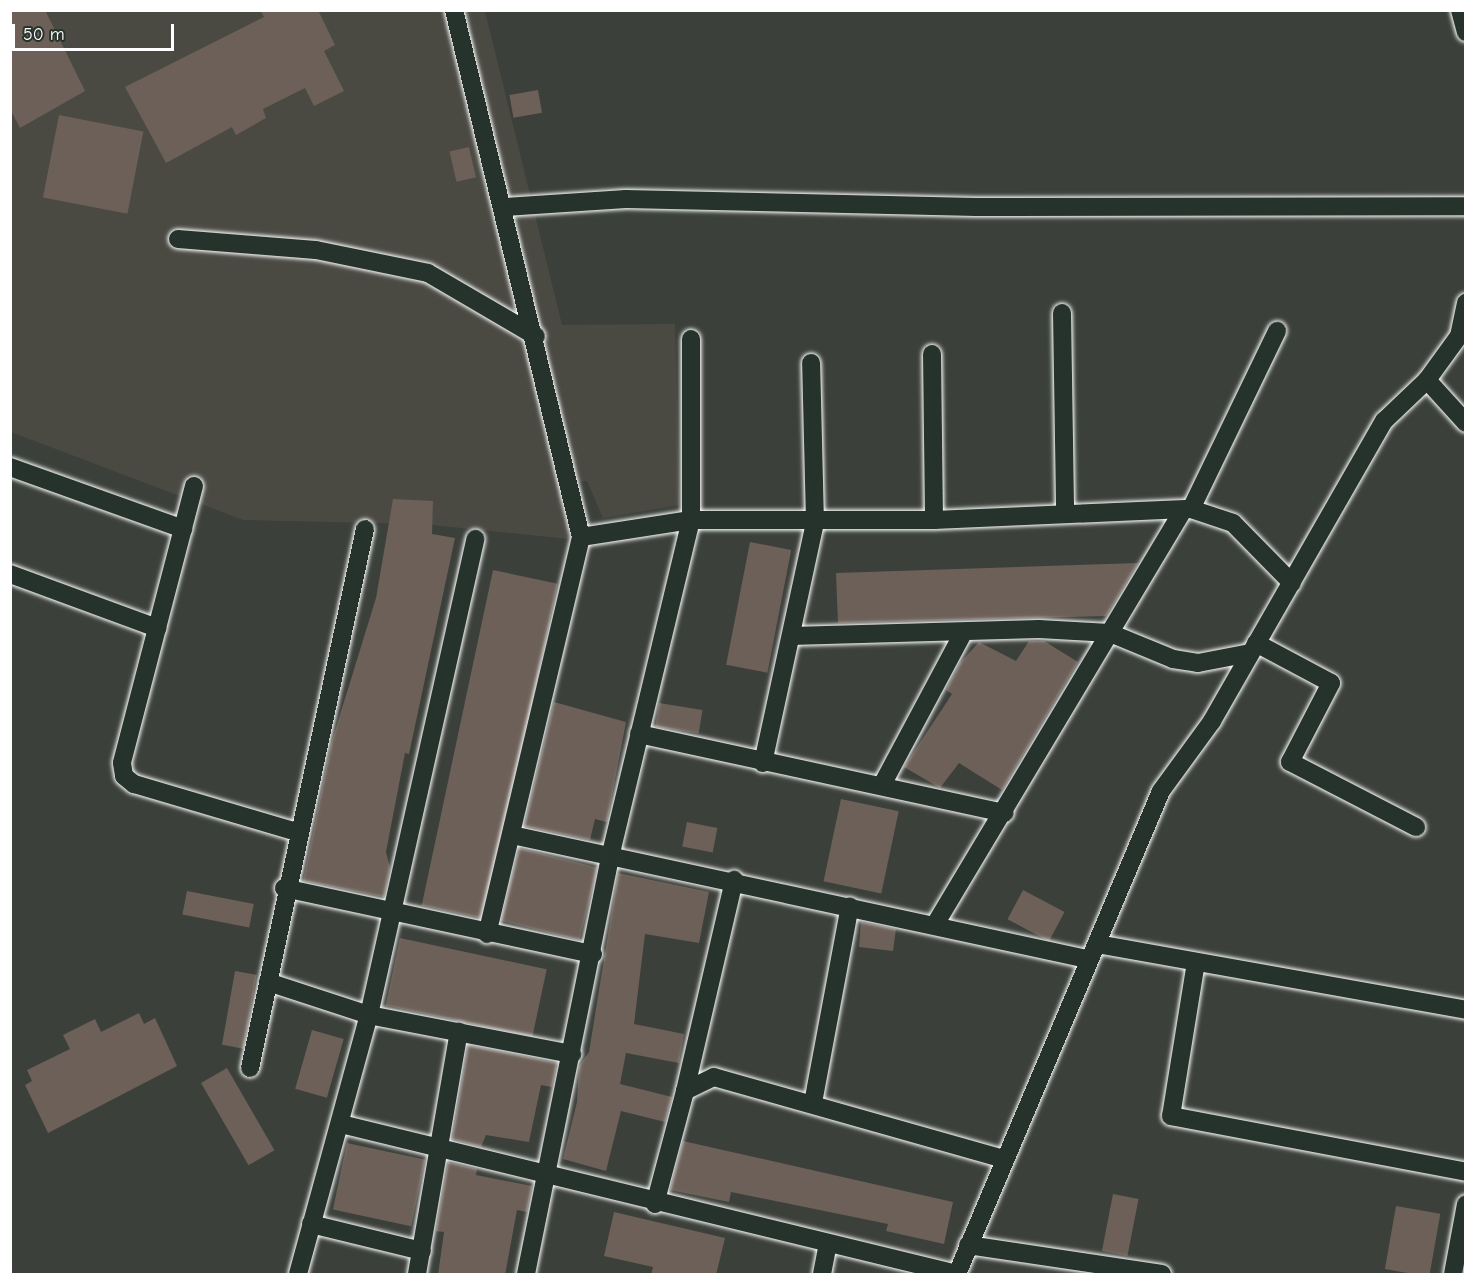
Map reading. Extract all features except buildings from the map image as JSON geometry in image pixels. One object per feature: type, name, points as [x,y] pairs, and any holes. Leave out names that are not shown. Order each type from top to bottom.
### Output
[{"type":"street","points":[[454,10],[505,207],[581,537],[487,934]]},
{"type":"street","points":[[1460,10],[1466,32]]},
{"type":"street","points":[[505,207],[626,199],[976,207],[1466,206]]},
{"type":"street","points":[[178,240],[316,250],[428,273],[536,336]]},
{"type":"street","points":[[341,1124],[546,1178],[957,1274],[1003,1159],[1161,791],[1212,721],[1384,421],[1427,380],[1460,336],[1466,303]]},
{"type":"street","points":[[1062,313],[1065,514]]},
{"type":"street","points":[[936,923],[1005,813],[1110,633],[1187,510],[1277,332]]},
{"type":"street","points":[[526,1275],[593,954],[610,853],[691,520],[691,339]]},
{"type":"street","points":[[932,354],[934,520]]},
{"type":"street","points":[[763,763],[815,522],[811,363]]},
{"type":"street","points":[[1427,380],[1466,423]]},
{"type":"street","points":[[10,467],[183,529]]},
{"type":"street","points":[[194,486],[122,763],[124,776],[134,784],[297,832]]},
{"type":"street","points":[[581,537],[691,520],[815,522],[934,520],[1187,510],[1233,523],[1292,583]]},
{"type":"street","points":[[250,1068],[284,888],[365,529]]},
{"type":"street","points":[[298,1275],[369,1015],[390,911],[475,539]]},
{"type":"street","points":[[10,574],[157,628]]},
{"type":"street","points":[[791,636],[962,635],[1039,629],[1110,633],[1198,663],[1253,648],[1331,683],[1290,762],[1416,827]]},
{"type":"street","points":[[882,785],[962,635]]},
{"type":"street","points":[[639,734],[763,763],[882,785],[1005,813]]},
{"type":"street","points":[[512,835],[610,853],[936,923],[1092,951],[1196,962],[1466,1010]]},
{"type":"street","points":[[655,1204],[686,1091],[734,880]]},
{"type":"street","points":[[284,888],[487,934],[593,954]]},
{"type":"street","points":[[813,1103],[850,906]]},
{"type":"street","points":[[1196,962],[1171,1116],[1466,1172]]},
{"type":"street","points":[[268,982],[369,1015],[572,1054]]},
{"type":"street","points":[[417,1275],[459,1032]]},
{"type":"street","points":[[686,1091],[714,1077],[813,1103],[1003,1159]]},
{"type":"street","points":[[1453,1275],[1466,1204]]},
{"type":"street","points":[[311,1224],[422,1251]]},
{"type":"street","points":[[822,1275],[828,1244]]},
{"type":"street","points":[[968,1245],[1151,1274]]},
{"type":"shaded area","points":[[10,11],[485,11],[562,325],[675,324],[679,505],[603,518],[587,481],[563,483],[569,539],[422,524],[243,520],[11,432]]}]
